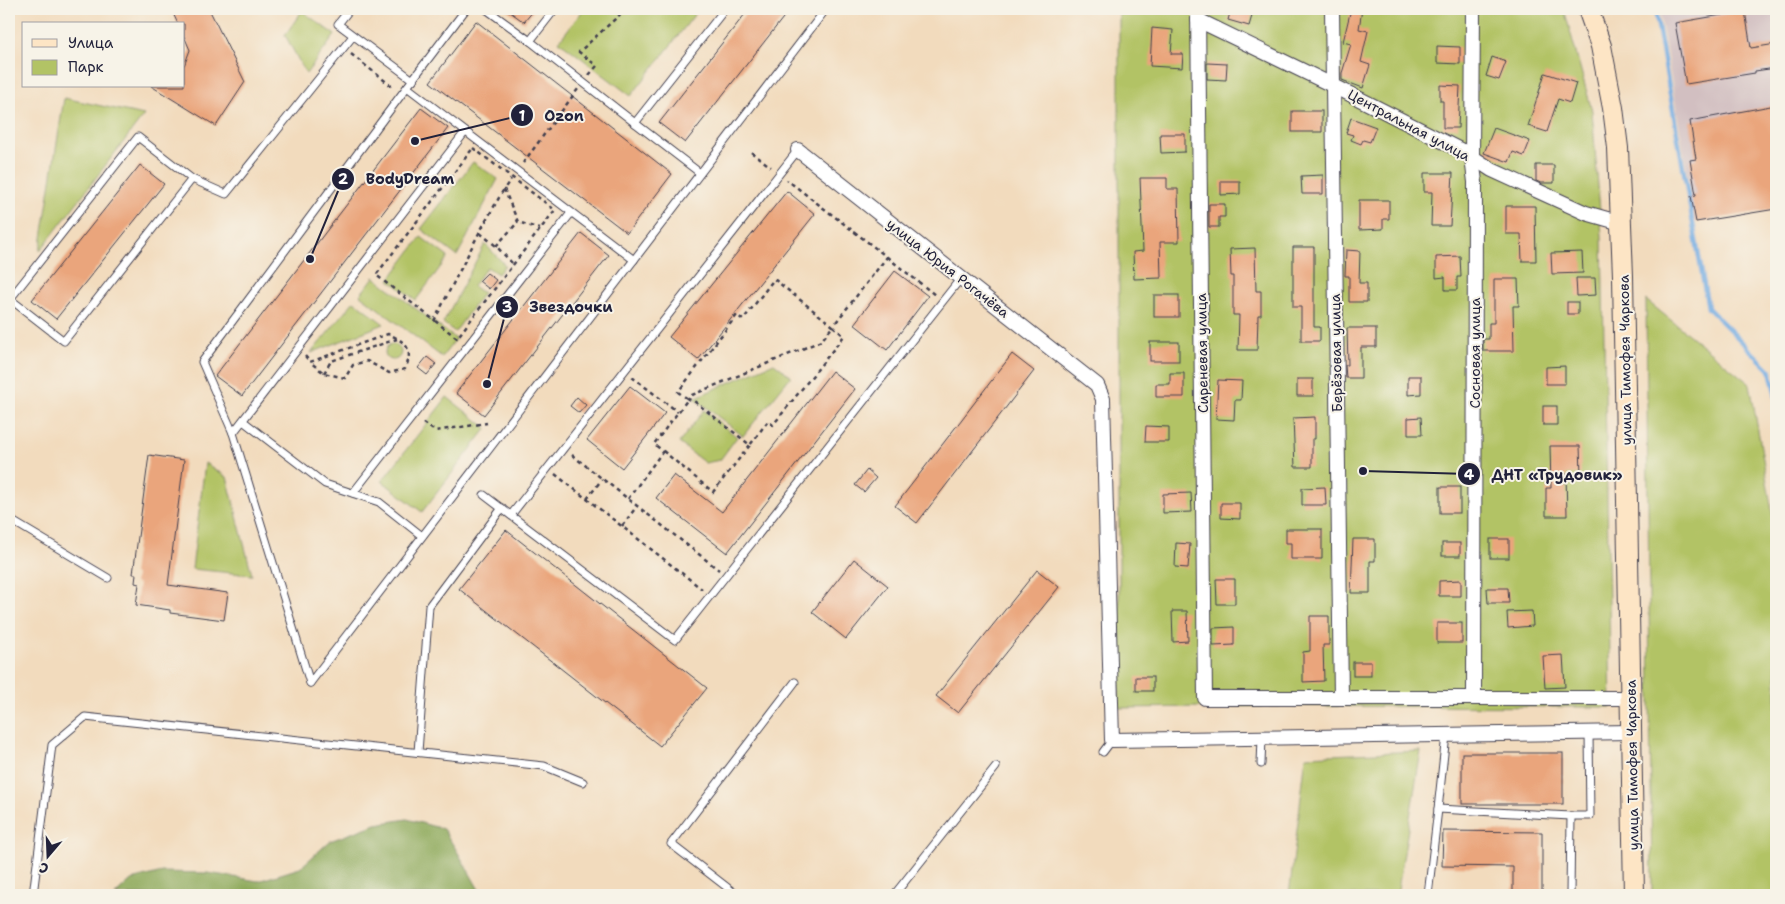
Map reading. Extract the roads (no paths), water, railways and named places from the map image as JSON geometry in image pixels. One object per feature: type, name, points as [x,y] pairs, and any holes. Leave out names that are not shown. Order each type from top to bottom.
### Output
[{"type":"main road","name":"улица Тимофея Чаркова","points":[[1588,9],[1601,46],[1613,108],[1618,148],[1634,895]]},
{"type":"street","name":"Берёзовая улица","points":[[1332,9],[1341,697]]},
{"type":"street","name":"Сосновая улица","points":[[1473,9],[1472,158],[1475,182],[1474,697]]},
{"type":"street","name":"Центральная улица","points":[[1198,15],[1492,170],[1586,213],[1621,223]]},
{"type":"street","name":"Сиреневая улица","points":[[1198,15],[1205,698],[1341,697]]},
{"type":"street","name":"улица Юрия Рогачёва","points":[[798,150],[1097,385],[1103,399],[1112,740]]},
{"type":"street","points":[[1341,697],[1630,698]]},
{"type":"street","points":[[1112,740],[1631,732]]},
{"type":"lane","points":[[350,9],[338,24],[412,80]]},
{"type":"lane","points":[[466,9],[202,362],[234,433],[310,682],[826,9]]},
{"type":"lane","points":[[486,9],[700,173]]},
{"type":"lane","points":[[530,41],[555,9]]},
{"type":"lane","points":[[635,123],[725,9]]},
{"type":"lane","points":[[192,179],[64,341],[10,299],[138,137],[192,179],[226,194],[353,36]]},
{"type":"lane","points":[[407,87],[465,132],[514,175],[571,213],[634,260]]},
{"type":"lane","points":[[234,433],[465,132]]},
{"type":"lane","points":[[511,515],[798,150]]},
{"type":"lane","points":[[354,493],[571,213]]},
{"type":"lane","points":[[484,495],[675,640],[960,278]]},
{"type":"lane","points":[[243,421],[325,484],[380,502],[422,536]]},
{"type":"lane","points":[[418,752],[429,606],[502,508]]},
{"type":"lane","points":[[9,519],[108,578]]},
{"type":"lane","points":[[737,895],[671,844],[795,682]]},
{"type":"lane","points":[[33,895],[52,745],[84,717],[544,766],[584,782]]},
{"type":"lane","points":[[1438,809],[1590,816],[1589,733]]},
{"type":"lane","points":[[1428,895],[1446,735]]},
{"type":"lane","points":[[1261,764],[1262,738]]},
{"type":"lane","points":[[1103,752],[1112,740]]},
{"type":"lane","points":[[894,895],[996,767]]},
{"type":"lane","points":[[1570,895],[1571,816]]},
{"type":"waterway","points":[[1655,9],[1708,308],[1770,370],[1776,397]]},
{"type":"place","name":"Ozon","points":[[415,141]]},
{"type":"place","name":"BodyDream","points":[[310,259]]},
{"type":"place","name":"Звездочки","points":[[487,384]]},
{"type":"place","name":"ДНТ «Трудовик»","points":[[1363,471]]}]
